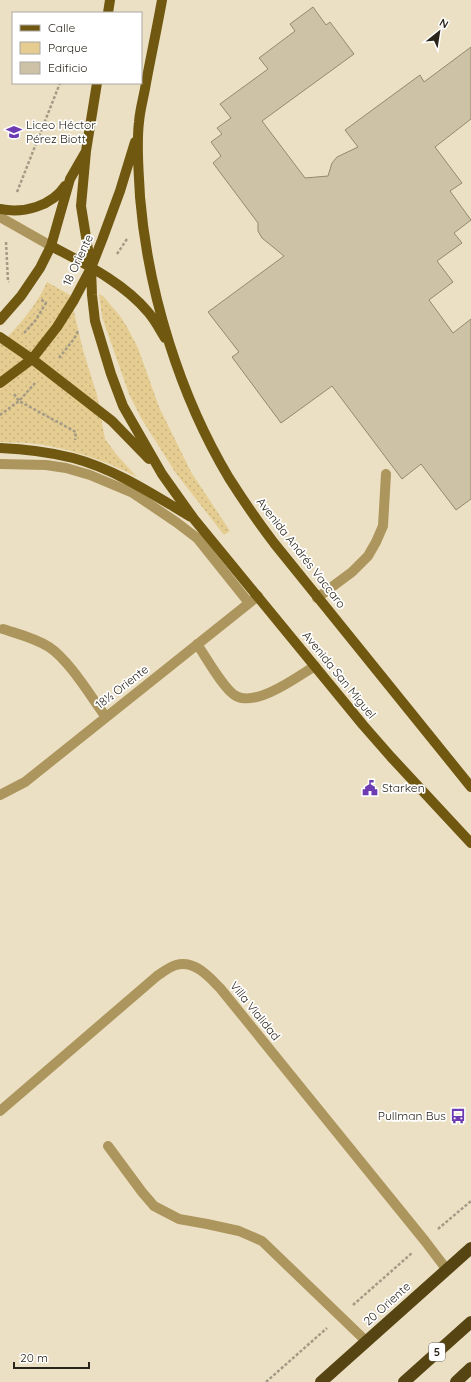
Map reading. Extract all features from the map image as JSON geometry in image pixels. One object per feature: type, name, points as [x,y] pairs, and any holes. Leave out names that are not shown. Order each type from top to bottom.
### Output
[{"type":"highway","name":"20 Oriente","points":[[322,1382],[471,1248]]},
{"type":"highway","name":"5","points":[[404,1382],[471,1322]]},
{"type":"highway","points":[[456,1382],[471,1368]]},
{"type":"main road","points":[[108,12],[110,0]]},
{"type":"main road","name":"Avenida Andrés Vaccaro","points":[[162,0],[139,122],[138,169],[142,216],[157,299],[171,348],[196,412],[229,477],[250,511],[470,787]]},
{"type":"main road","points":[[97,84],[86,151],[82,206],[91,268],[95,321],[111,374],[123,406],[162,474],[194,519]]},
{"type":"main road","name":"18 Oriente","points":[[1,382],[32,358],[57,327],[74,300],[91,268],[120,191],[134,145],[139,122]]},
{"type":"main road","points":[[0,209],[24,209],[42,205],[60,193],[86,151]]},
{"type":"main road","points":[[0,320],[21,296],[40,268],[50,246],[70,179]]},
{"type":"main road","points":[[50,246],[91,268],[133,296],[149,313],[171,348]]},
{"type":"main road","points":[[0,337],[32,358],[112,421],[162,474]]},
{"type":"main road","points":[[0,448],[20,449],[74,458],[96,466],[146,490],[194,519]]},
{"type":"main road","name":"Avenida San Miguel","points":[[194,519],[391,757],[471,843]]},
{"type":"street","points":[[0,217],[50,246]]},
{"type":"street","points":[[0,464],[46,465],[66,468],[90,475],[133,493],[197,538],[249,603]]},
{"type":"street","points":[[318,598],[352,572],[368,556],[376,542],[383,526],[386,474]]},
{"type":"street","name":"18½ Oriente","points":[[0,795],[25,782],[258,596]]},
{"type":"street","points":[[3,629],[50,647],[63,658],[106,717]]},
{"type":"street","points":[[198,644],[225,685],[236,696],[247,699],[258,697],[287,683],[315,666]]},
{"type":"street","name":"Villa Vialidad","points":[[0,1111],[157,976],[175,965],[184,964],[193,966],[204,972],[220,988],[426,1241],[447,1270]]},
{"type":"street","points":[[108,1146],[154,1206],[179,1219],[239,1231],[262,1241],[367,1342]]},
{"type":"path","points":[[1,382],[19,401],[76,432],[74,458]]},
{"type":"path","points":[[266,1382],[471,1200]]},
{"type":"green space","points":[[47,282],[70,295],[83,350],[97,395],[105,439],[137,477],[76,452],[32,443],[0,442],[0,344],[26,315],[38,299]]},
{"type":"green space","points":[[99,294],[103,296],[120,316],[138,348],[159,407],[191,472],[230,531],[224,535],[175,472],[141,418],[129,394],[102,317]]},
{"type":"building","points":[[313,7],[326,25],[330,22],[354,54],[262,121],[305,178],[328,176],[332,163],[337,157],[358,147],[345,130],[420,75],[424,82],[471,47],[471,119],[435,147],[462,183],[450,191],[471,220],[454,233],[462,243],[437,261],[453,282],[429,300],[453,333],[471,319],[471,499],[456,510],[421,464],[402,479],[332,386],[281,423],[232,357],[239,352],[208,312],[284,256],[262,238],[258,231],[258,223],[213,163],[221,156],[211,142],[222,134],[217,128],[231,118],[220,104],[268,69],[259,58],[295,31],[290,24]]},
{"type":"place","name":"Liceo Héctor Pérez Biott","points":[[14,132]]},
{"type":"place","name":"Starken","points":[[370,788]]},
{"type":"place","name":"Pullman Bus","points":[[458,1116]]}]
